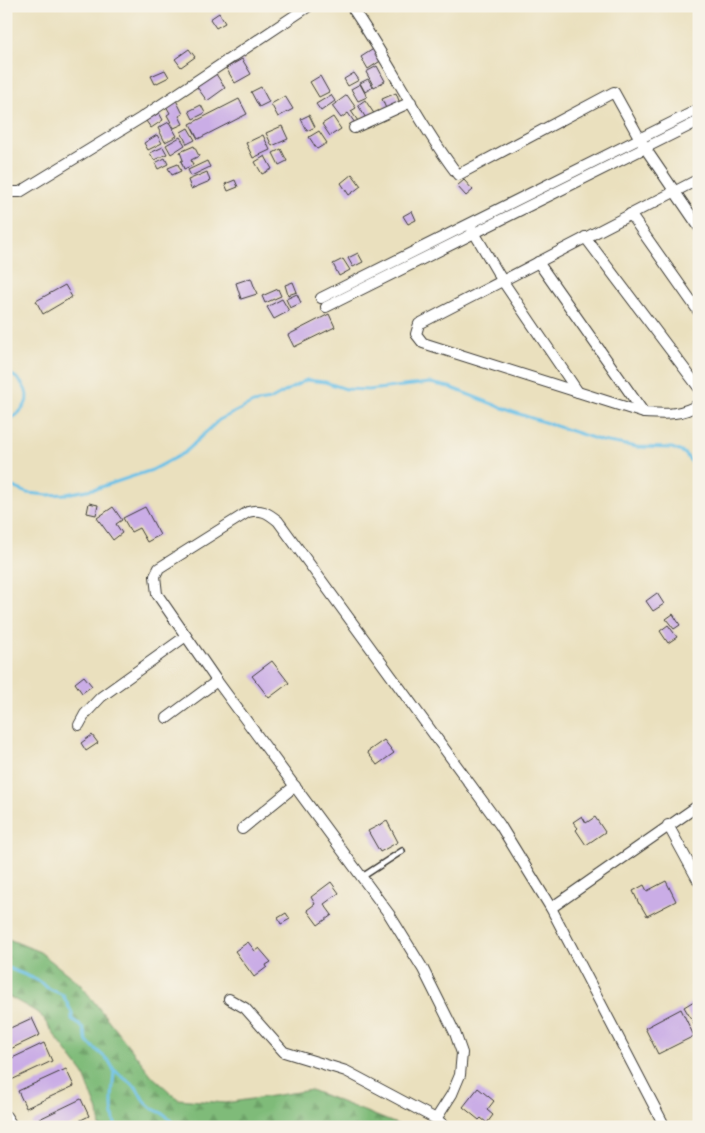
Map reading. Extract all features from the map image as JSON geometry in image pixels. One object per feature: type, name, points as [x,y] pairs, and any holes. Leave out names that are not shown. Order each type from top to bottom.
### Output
[{"type":"street","points":[[6,192],[20,192],[117,133],[309,6]]},
{"type":"street","points":[[351,6],[376,41],[440,150],[458,175],[614,92],[645,148],[699,227]]},
{"type":"street","points":[[354,128],[411,102]]},
{"type":"street","points":[[321,298],[699,109]]},
{"type":"street","points":[[326,308],[699,121]]},
{"type":"street","points":[[699,179],[418,324],[416,334],[423,343],[644,413],[670,414],[688,411],[699,404]]},
{"type":"street","points":[[630,214],[699,312]]},
{"type":"street","points":[[469,223],[502,280],[578,392]]},
{"type":"street","points":[[586,237],[699,388]]},
{"type":"street","points":[[538,262],[644,413]]},
{"type":"street","points":[[436,1119],[452,1094],[460,1074],[462,1052],[455,1033],[423,969],[389,914],[217,682],[157,594],[154,576],[159,568],[248,512],[256,510],[266,512],[278,521],[500,825],[550,908],[665,1127]]},
{"type":"street","points":[[79,726],[85,714],[101,697],[186,636]]},
{"type":"street","points":[[167,718],[217,682]]},
{"type":"street","points":[[242,829],[295,786]]},
{"type":"street","points":[[550,908],[699,805]]},
{"type":"street","points":[[668,825],[699,882]]},
{"type":"street","points":[[229,999],[245,1008],[284,1052],[346,1070],[436,1119],[446,1127]]},
{"type":"street","points":[[6,1116],[13,1127]]},
{"type":"lane","points":[[362,877],[402,851]]},
{"type":"green space","points":[[6,938],[40,952],[80,984],[153,1077],[178,1099],[225,1103],[311,1090],[404,1127],[100,1127],[98,1111],[83,1073],[40,1014],[10,997],[6,997]]},
{"type":"building","points":[[219,13],[225,23],[216,28],[210,19]]},
{"type":"building","points":[[375,48],[382,60],[368,69],[361,57]]},
{"type":"building","points":[[189,49],[195,57],[181,67],[175,59]]},
{"type":"building","points":[[242,59],[251,74],[235,83],[226,68]]},
{"type":"building","points":[[377,66],[385,81],[374,87],[366,72]]},
{"type":"building","points":[[165,70],[169,77],[155,84],[151,76]]},
{"type":"building","points":[[354,73],[359,80],[348,86],[344,79]]},
{"type":"building","points":[[216,74],[225,88],[207,101],[197,87]]},
{"type":"building","points":[[320,76],[329,92],[319,97],[310,82]]},
{"type":"building","points":[[368,79],[373,87],[365,92],[360,83]]},
{"type":"building","points":[[360,84],[367,97],[358,101],[351,89]]},
{"type":"building","points":[[261,87],[269,102],[259,107],[251,92]]},
{"type":"building","points":[[396,93],[401,106],[387,111],[382,99]]},
{"type":"building","points":[[331,95],[335,101],[321,111],[316,104]]},
{"type":"building","points":[[347,95],[356,108],[351,111],[358,121],[355,123],[348,113],[341,118],[332,106]]},
{"type":"building","points":[[285,96],[293,109],[278,117],[271,104]]},
{"type":"building","points":[[239,99],[247,114],[198,139],[190,124]]},
{"type":"building","points":[[176,100],[183,114],[179,116],[183,124],[174,128],[167,115],[170,113],[166,106]]},
{"type":"building","points":[[365,100],[375,115],[367,120],[358,105]]},
{"type":"building","points":[[201,105],[205,113],[193,119],[189,111]]},
{"type":"building","points":[[159,113],[163,120],[151,128],[146,121]]},
{"type":"building","points":[[309,115],[315,127],[307,131],[301,119]]},
{"type":"building","points":[[333,117],[341,129],[330,136],[322,124]]},
{"type":"building","points":[[169,122],[177,136],[165,142],[158,128]]},
{"type":"building","points":[[282,126],[288,139],[272,146],[266,133]]},
{"type":"building","points":[[188,128],[195,140],[187,144],[181,132]]},
{"type":"building","points":[[319,131],[327,143],[317,149],[309,137]]},
{"type":"building","points":[[157,135],[162,143],[148,150],[144,143]]},
{"type":"building","points":[[263,135],[270,150],[253,158],[246,143]]},
{"type":"building","points":[[180,137],[185,145],[171,154],[166,145]]},
{"type":"building","points":[[194,146],[199,156],[191,160],[193,165],[184,169],[180,152]]},
{"type":"building","points":[[163,147],[167,154],[154,160],[150,153]]},
{"type":"building","points":[[281,149],[287,161],[279,165],[273,153]]},
{"type":"building","points":[[265,156],[272,169],[262,174],[255,162]]},
{"type":"building","points":[[165,158],[168,164],[158,169],[155,163]]},
{"type":"building","points":[[207,161],[210,167],[191,176],[188,170]]},
{"type":"building","points":[[178,164],[181,171],[172,175],[168,168]]},
{"type":"building","points":[[207,172],[210,181],[191,189],[188,180]]},
{"type":"building","points":[[352,174],[361,186],[349,195],[341,183]]},
{"type":"building","points":[[235,180],[238,187],[228,191],[225,184]]},
{"type":"building","points":[[464,180],[473,190],[466,196],[457,186]]},
{"type":"building","points":[[412,211],[416,220],[408,224],[403,216]]},
{"type":"building","points":[[358,253],[363,262],[353,267],[348,258]]},
{"type":"building","points":[[343,259],[350,270],[339,276],[333,264]]},
{"type":"building","points":[[251,278],[257,294],[241,299],[236,283]]},
{"type":"building","points":[[293,282],[297,292],[288,295],[285,285]]},
{"type":"building","points":[[65,285],[72,297],[43,314],[36,301]]},
{"type":"building","points":[[278,289],[281,296],[265,303],[262,296]]},
{"type":"building","points":[[297,294],[301,303],[290,308],[286,299]]},
{"type":"building","points":[[282,299],[289,311],[274,319],[267,307]]},
{"type":"building","points":[[329,314],[335,327],[294,347],[288,335]]},
{"type":"building","points":[[89,503],[98,505],[96,515],[87,513]]},
{"type":"building","points":[[113,507],[122,520],[116,524],[122,533],[113,540],[97,518]]},
{"type":"building","points":[[145,507],[160,535],[147,542],[139,528],[131,532],[123,518]]},
{"type":"building","points":[[657,593],[664,604],[653,611],[646,601]]},
{"type":"building","points":[[673,614],[680,625],[674,629],[666,619]]},
{"type":"building","points":[[668,625],[677,637],[668,643],[660,631]]},
{"type":"building","points":[[272,661],[289,683],[269,698],[252,676]]},
{"type":"building","points":[[84,676],[92,686],[82,693],[75,683]]},
{"type":"building","points":[[92,735],[98,743],[86,751],[81,743]]},
{"type":"building","points":[[384,740],[394,753],[377,765],[367,752]]},
{"type":"building","points":[[582,816],[586,823],[595,817],[605,832],[586,845],[573,822]]},
{"type":"building","points":[[387,821],[398,842],[380,852],[368,831]]},
{"type":"building","points":[[666,881],[676,901],[647,916],[633,891],[644,885],[647,891]]},
{"type":"building","points":[[331,882],[339,893],[324,904],[332,915],[318,925],[307,910],[315,904],[311,897]]},
{"type":"building","points":[[286,913],[290,919],[281,924],[278,918]]},
{"type":"building","points":[[248,942],[255,951],[259,948],[271,962],[254,977],[235,951]]},
{"type":"building","points":[[699,998],[699,1025],[696,1027],[684,1007]]},
{"type":"building","points":[[681,1009],[694,1036],[658,1054],[645,1028]]},
{"type":"building","points":[[32,1018],[40,1035],[6,1051],[6,1030]]},
{"type":"building","points":[[44,1043],[52,1061],[7,1082],[6,1061]]},
{"type":"building","points":[[66,1069],[74,1086],[26,1108],[18,1091]]},
{"type":"building","points":[[478,1088],[494,1101],[487,1110],[493,1115],[487,1123],[481,1118],[479,1120],[463,1107]]},
{"type":"building","points":[[81,1099],[89,1116],[67,1127],[33,1127],[31,1123]]},
{"type":"waterway","points":[[6,373],[20,381],[27,395],[27,400],[21,410],[6,421]]},
{"type":"waterway","points":[[6,484],[27,493],[66,494],[98,488],[152,470],[184,453],[219,420],[253,403],[270,400],[306,380],[325,382],[346,389],[368,390],[430,383],[449,387],[513,412],[602,441],[637,447],[672,448],[684,453],[699,471]]},
{"type":"waterway","points":[[6,967],[35,979],[63,995],[72,1013],[72,1019],[83,1028],[87,1042],[109,1061],[114,1070],[136,1087],[144,1101],[153,1109],[164,1114],[178,1127]]},
{"type":"waterway","points":[[114,1070],[112,1105],[116,1127]]}]
